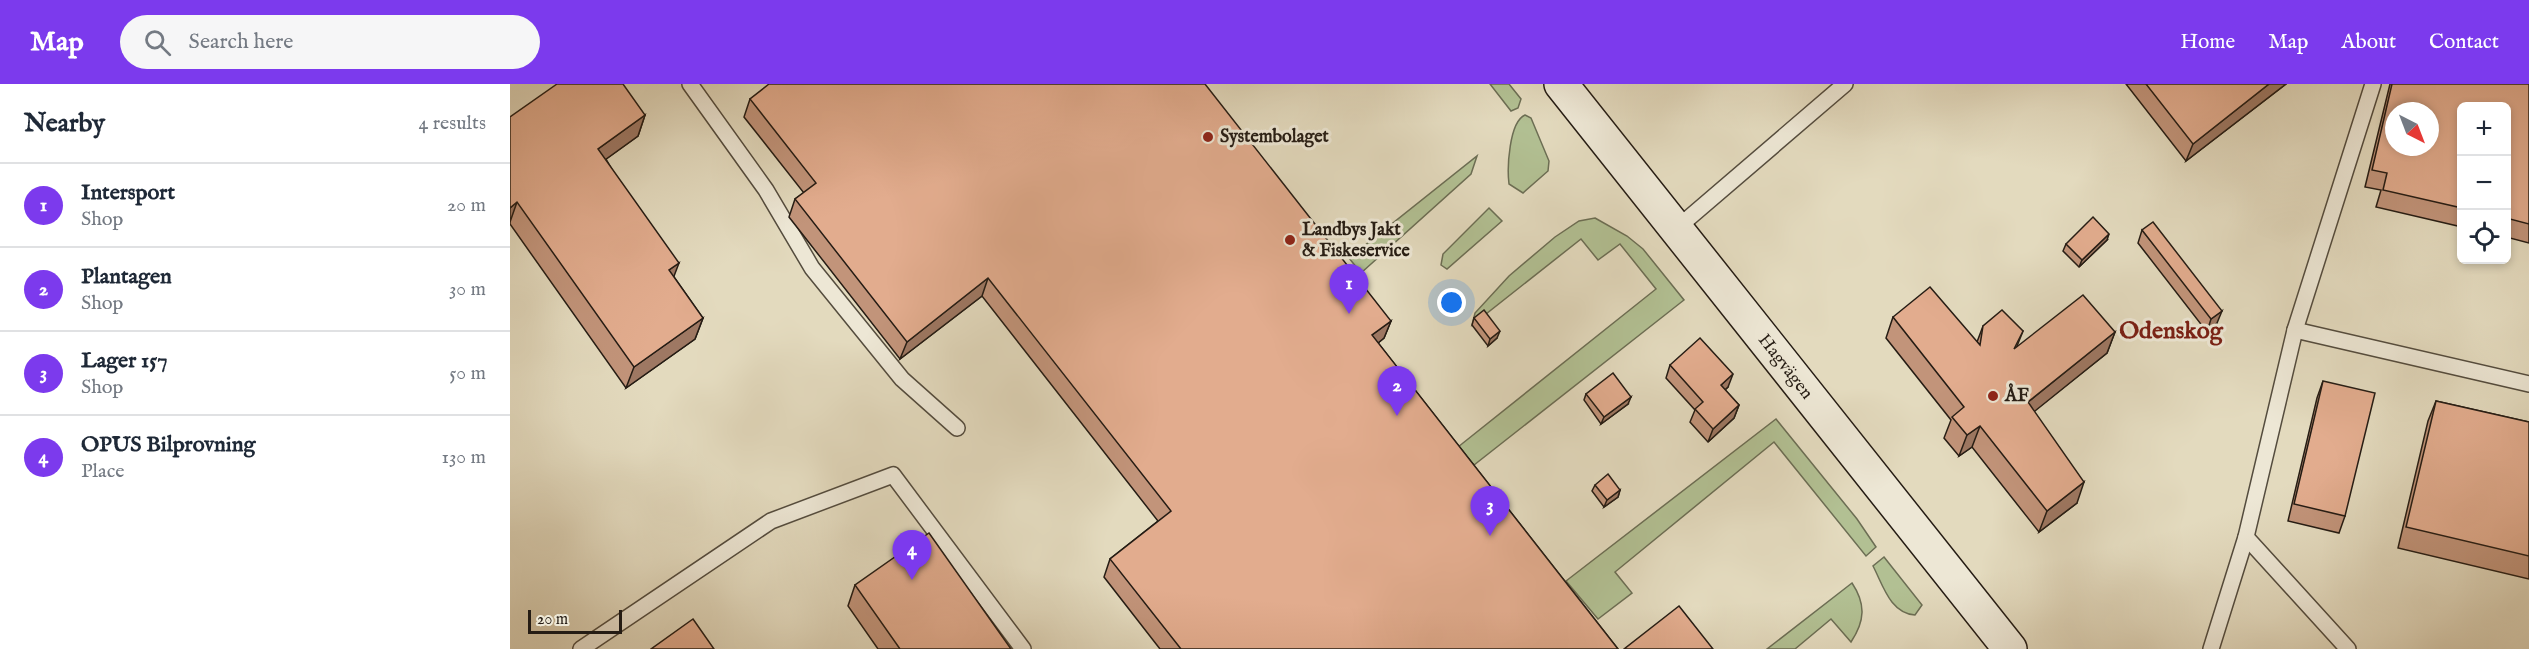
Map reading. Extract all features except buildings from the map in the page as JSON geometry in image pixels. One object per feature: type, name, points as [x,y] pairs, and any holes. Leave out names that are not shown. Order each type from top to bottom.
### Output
[{"type":"street","name":"Hagvägen","points":[[1561,84],[2010,649]]},
{"type":"lane","points":[[690,84],[766,190],[812,268],[902,379],[957,428]]},
{"type":"lane","points":[[1676,229],[1845,84]]},
{"type":"lane","points":[[2211,649],[2246,537],[2295,330],[2373,84]]},
{"type":"lane","points":[[2295,330],[2529,384]]},
{"type":"lane","points":[[581,649],[771,521],[893,475],[1023,649]]},
{"type":"lane","points":[[2246,537],[2348,649]]},
{"type":"green space","points":[[1490,84],[1509,84],[1521,99],[1518,108],[1511,111]]},
{"type":"green space","points":[[1525,115],[1531,118],[1549,161],[1548,171],[1523,193],[1509,184],[1508,167],[1515,126]]},
{"type":"green space","points":[[1477,156],[1471,174],[1361,273],[1349,258]]},
{"type":"green space","points":[[1489,208],[1502,221],[1447,269],[1441,265],[1443,254]]},
{"type":"green space","points":[[1595,218],[1627,236],[1643,249],[1684,300],[1474,465],[1458,447],[1656,289],[1620,244],[1598,260],[1581,239],[1472,325],[1475,313],[1509,276],[1555,237],[1579,221]]},
{"type":"green space","points":[[1776,419],[1857,519],[1876,547],[1866,556],[1774,442],[1615,572],[1632,593],[1598,619],[1566,581]]},
{"type":"green space","points":[[1884,557],[1922,605],[1915,615],[1899,609],[1888,597],[1873,566]]},
{"type":"green space","points":[[1852,583],[1860,598],[1862,612],[1859,627],[1851,642],[1831,619],[1795,649],[1767,649]]},
{"type":"place","name":"Systembolaget","points":[[1208,137]]},
{"type":"place","name":"Landbys Jakt & Fiskeservice","points":[[1290,240]]},
{"type":"place","name":"Intersport","points":[[1349,314]]},
{"type":"place","name":"ÅF","points":[[1993,396]]},
{"type":"place","name":"Plantagen","points":[[1397,416]]},
{"type":"place","name":"Lager 157","points":[[1490,536]]},
{"type":"place","name":"OPUS Bilprovning","points":[[912,580]]},
{"type":"district","name":"Odenskog","points":[[2171,331]]}]
